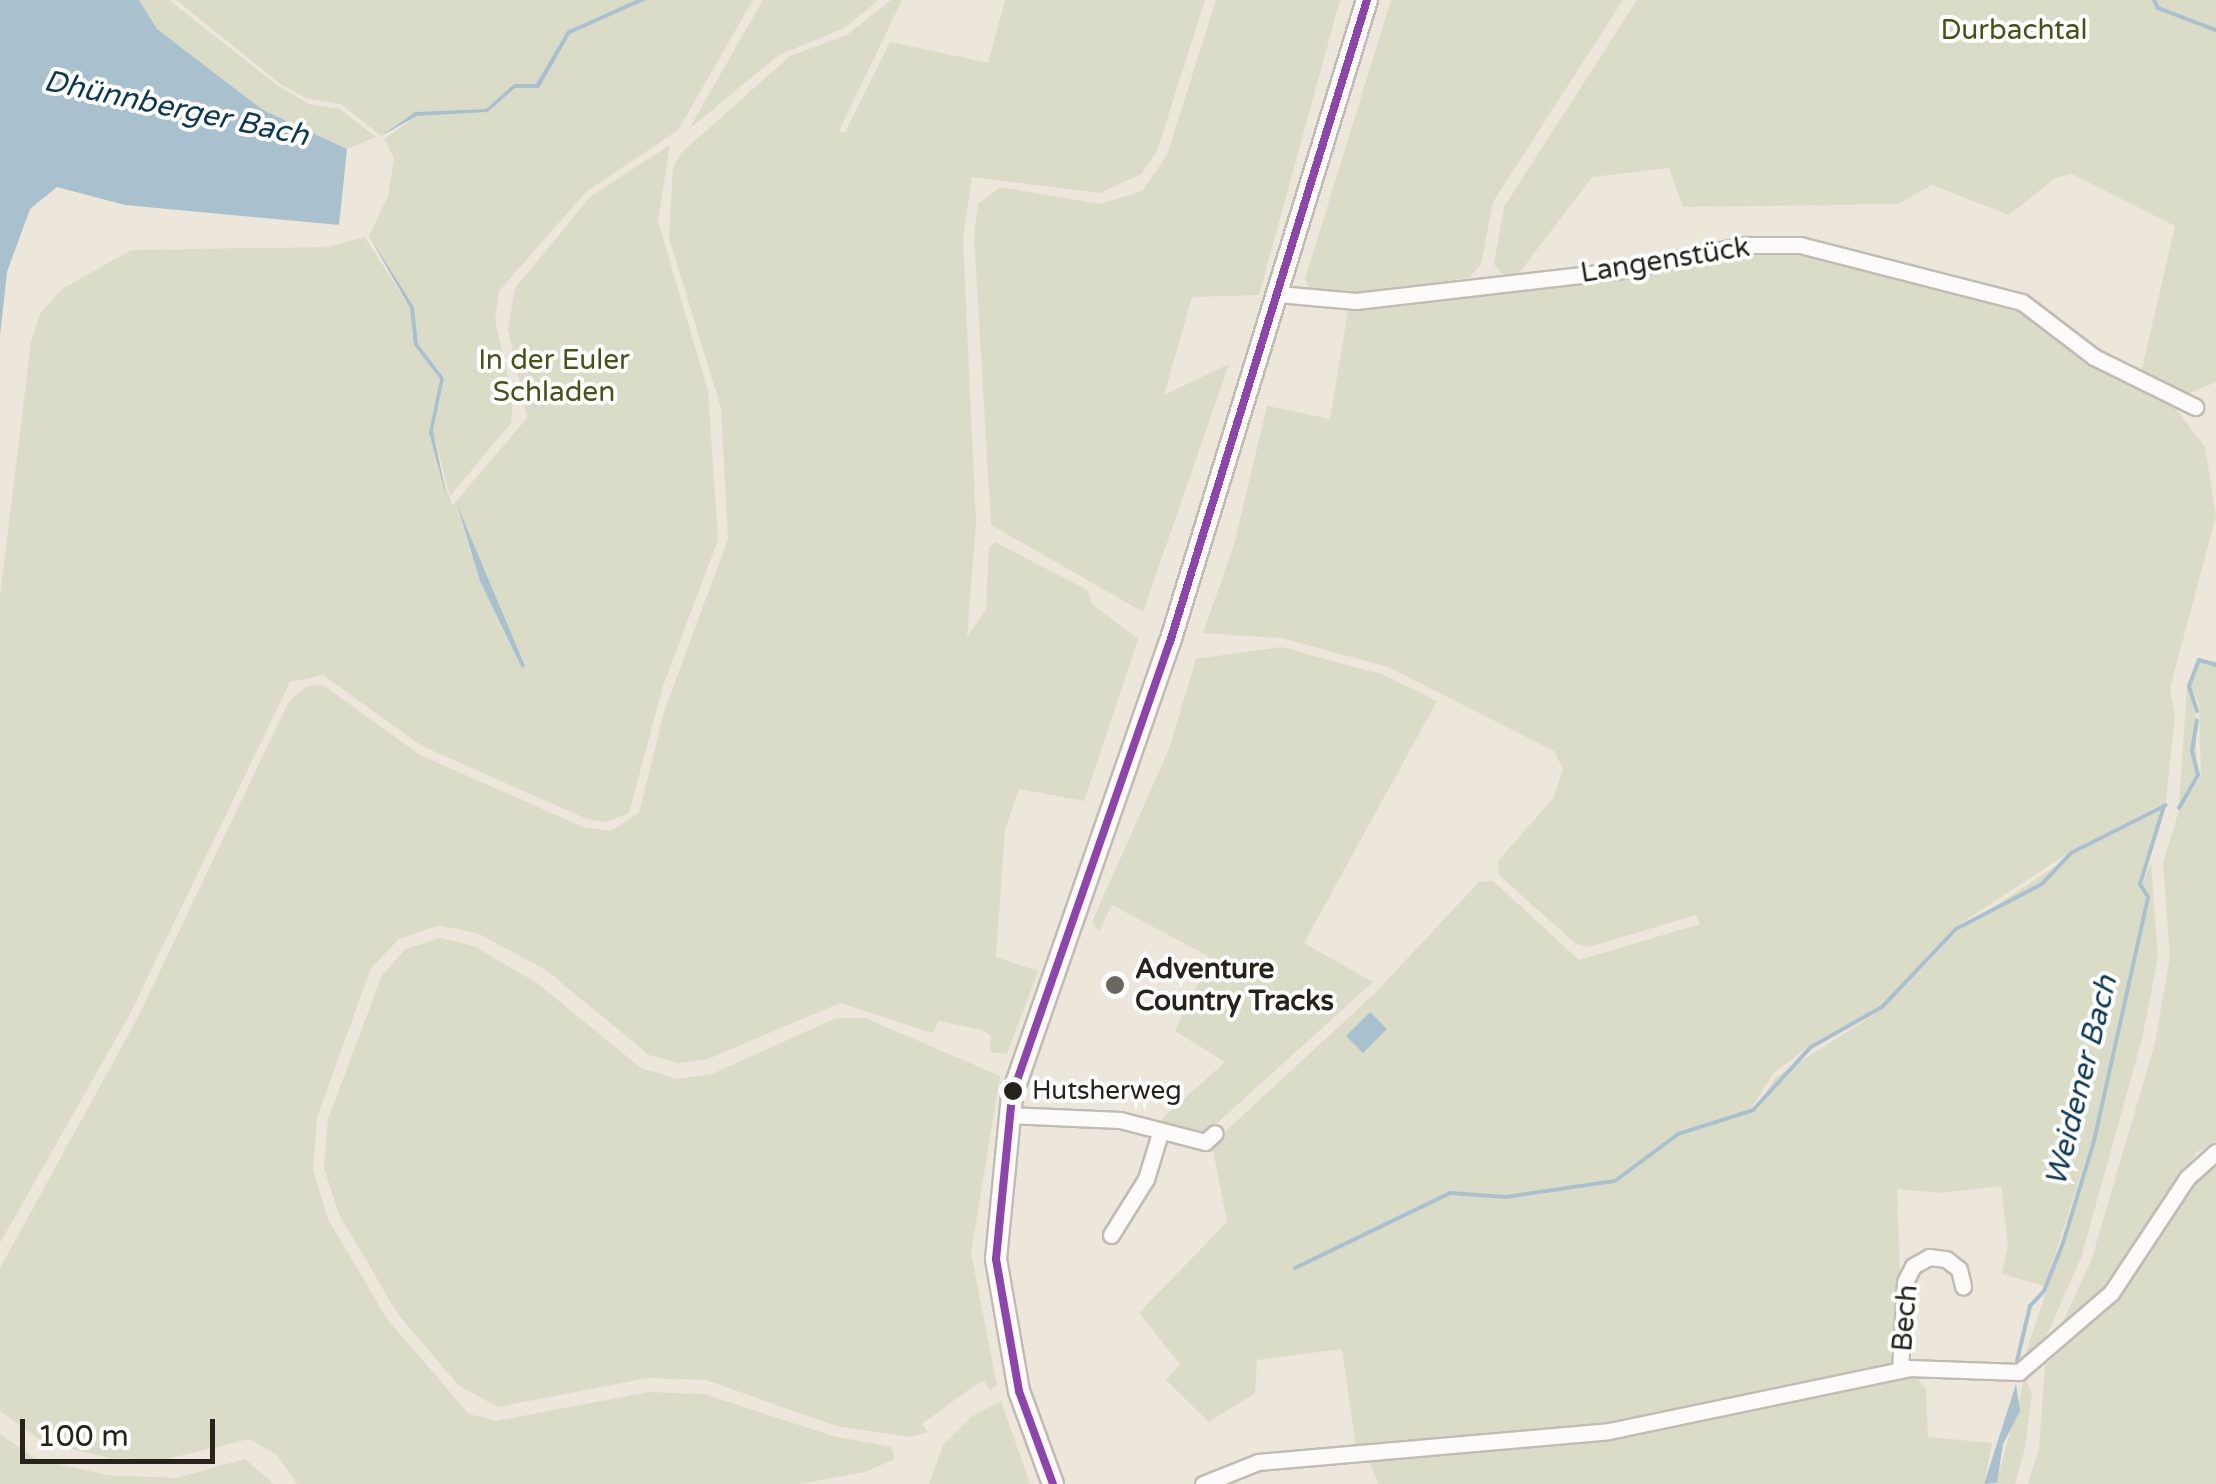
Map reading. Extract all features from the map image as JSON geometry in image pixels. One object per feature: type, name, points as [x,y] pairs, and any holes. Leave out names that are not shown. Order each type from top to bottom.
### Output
[{"type":"main road","points":[[1053,1484],[1019,1390],[1000,1298],[996,1259],[1008,1116],[1170,642],[1367,0]]},
{"type":"street","name":"Langenstück","points":[[1278,294],[1356,301],[1623,270],[1745,245],[1800,245],[2022,302],[2094,357],[2195,407]]},
{"type":"street","points":[[1008,1116],[1120,1120],[1205,1142],[1215,1133]]},
{"type":"street","points":[[1111,1234],[1146,1179],[1160,1132]]},
{"type":"street","name":"Bech","points":[[1963,1288],[1959,1269],[1946,1259],[1926,1258],[1913,1266],[1905,1282],[1900,1370],[1999,1375],[2031,1366],[2125,1278],[2187,1178],[2216,1152]]},
{"type":"street","points":[[1203,1484],[1258,1462],[1608,1431],[1900,1370]]},
{"type":"green space","points":[[139,0],[169,0],[278,86],[310,104],[340,109],[376,137],[347,149],[263,110],[157,29]]},
{"type":"green space","points":[[176,0],[636,0],[567,31],[536,84],[514,84],[486,109],[415,112],[381,136],[341,104],[305,98],[279,83]]},
{"type":"green space","points":[[646,0],[753,0],[678,130],[586,192],[499,291],[495,319],[513,401],[511,423],[450,496],[433,432],[444,378],[418,344],[414,307],[369,236],[388,196],[394,158],[384,139],[417,116],[488,112],[515,88],[538,88],[570,34]]},
{"type":"green space","points":[[763,0],[879,0],[844,28],[779,55],[689,129]]},
{"type":"green space","points":[[891,0],[902,0],[839,131],[845,133],[890,42],[988,63],[1005,0],[1205,0],[1157,151],[1141,174],[1100,193],[972,177],[963,239],[976,523],[967,637],[986,610],[989,547],[995,542],[1087,590],[1093,605],[1138,639],[1084,801],[1019,789],[1005,829],[996,957],[1038,971],[1007,1054],[990,1052],[991,1036],[983,1030],[938,1021],[933,1033],[840,1003],[708,1059],[678,1063],[649,1055],[546,970],[479,934],[439,925],[399,939],[371,968],[317,1117],[313,1169],[328,1219],[387,1319],[469,1414],[496,1421],[649,1392],[704,1394],[833,1436],[891,1447],[895,1459],[865,1472],[799,1484],[297,1484],[277,1455],[249,1439],[163,1460],[110,1458],[43,1442],[0,1411],[0,1268],[138,1017],[289,701],[307,686],[323,685],[420,755],[583,827],[611,831],[639,813],[664,712],[728,539],[721,408],[669,238],[673,168],[681,153],[790,56],[847,35]]},
{"type":"green space","points":[[1216,0],[1340,0],[1259,295],[1192,297],[1164,395],[1229,364],[1143,612],[991,525],[974,235],[978,204],[1000,187],[1100,204],[1142,191],[1167,155]]},
{"type":"green space","points":[[1391,0],[1623,0],[1493,202],[1481,265],[1468,278],[1357,293],[1309,288],[1305,279]]},
{"type":"green space","name":"Durbachtal","points":[[1637,0],[2216,0],[2216,382],[2184,395],[2140,377],[2175,226],[2072,174],[2055,178],[2009,215],[1932,185],[1898,204],[1683,207],[1669,168],[1592,177],[1519,273],[1503,275],[1494,264],[1504,207]]},
{"type":"green space","name":"In der Euler Schladen","points":[[670,145],[658,221],[708,391],[718,540],[663,686],[629,813],[606,822],[587,819],[422,746],[323,675],[290,682],[130,1014],[0,1243],[0,597],[31,342],[40,314],[62,289],[131,250],[328,247],[365,237],[410,308],[414,345],[440,379],[429,432],[452,506],[527,418],[508,329],[515,288],[591,196]],"holes":[[[456,506],[525,666],[522,667],[480,581]]]},
{"type":"green space","points":[[1745,250],[1799,253],[2020,306],[2092,362],[2175,408],[2205,447],[2216,516],[2170,688],[2175,714],[2166,802],[2070,852],[1955,927],[1880,1006],[1810,1045],[1773,1074],[1751,1108],[1677,1132],[1614,1180],[1506,1195],[1450,1191],[1292,1268],[1450,1195],[1506,1199],[1616,1183],[1679,1136],[1754,1111],[1776,1077],[1883,1009],[1958,931],[2072,855],[2161,809],[2138,884],[2146,898],[2092,1140],[2045,1286],[2002,1274],[2008,1245],[2001,1186],[1940,1193],[1897,1189],[1902,1327],[1895,1364],[1608,1427],[1356,1448],[1342,1349],[1257,1360],[1255,1393],[1209,1422],[1166,1380],[1180,1364],[1139,1313],[1227,1222],[1213,1150],[1228,1129],[1374,994],[1479,882],[1493,881],[1579,960],[1700,924],[1696,915],[1589,947],[1576,944],[1499,875],[1498,861],[1553,798],[1563,769],[1554,751],[1388,667],[1281,638],[1203,633],[1234,545],[1267,406],[1330,419],[1349,305]]},
{"type":"green space","points":[[1281,647],[1384,675],[1437,701],[1304,943],[1373,982],[1206,1133],[1191,1136],[1155,1125],[1225,1062],[1175,1031],[1210,957],[1112,905],[1099,931],[1092,922],[1169,749],[1196,659]]},
{"type":"green space","points":[[2216,661],[2216,1142],[2197,1152],[2108,1288],[2055,1339],[2091,1261],[2155,1043],[2170,957],[2163,864],[2179,810],[2201,776],[2199,704],[2191,687],[2200,662]]},
{"type":"green space","points":[[2187,686],[2195,705],[2197,776],[2179,806]]},
{"type":"green space","points":[[2151,862],[2158,957],[2142,1039],[2081,1258],[2037,1357],[2021,1368],[2096,1141],[2150,897],[2142,884]]},
{"type":"green space","points":[[440,938],[474,946],[537,983],[641,1068],[676,1079],[712,1074],[836,1018],[865,1018],[1000,1076],[971,1253],[997,1385],[990,1390],[984,1381],[971,1388],[922,1424],[928,1432],[910,1437],[836,1426],[706,1380],[648,1378],[498,1407],[459,1386],[397,1313],[339,1214],[324,1168],[328,1119],[382,975],[406,949]]},
{"type":"green space","points":[[2216,1161],[2216,1484],[2028,1484],[2039,1447],[2045,1365],[2118,1300],[2190,1190]]},
{"type":"green space","points":[[1912,1371],[1926,1389],[1928,1437],[1992,1443],[1984,1484],[1378,1484],[1366,1453],[1538,1441]]},
{"type":"green space","points":[[2025,1377],[2032,1394],[2025,1448],[2015,1484],[1996,1484]]},
{"type":"green space","points":[[1001,1401],[1030,1484],[929,1484],[943,1445],[971,1417]]},
{"type":"green space","points":[[0,1434],[36,1459],[107,1475],[176,1478],[245,1459],[274,1484],[0,1484]]},
{"type":"water","name":"Dhünnberger Bach","points":[[0,0],[139,0],[157,29],[263,110],[347,149],[339,225],[125,205],[57,187],[30,209],[7,272],[0,336]]},
{"type":"water","points":[[636,0],[646,0],[570,34],[539,88],[515,88],[488,112],[417,116],[381,136],[415,112],[486,109],[514,84],[536,84],[567,31]]},
{"type":"water","points":[[369,236],[414,307],[418,344],[444,378],[433,431],[447,499],[429,432],[440,379],[414,345],[410,308]]},
{"type":"water","points":[[457,505],[525,666],[522,668],[480,581]]},
{"type":"water","points":[[1370,1012],[1387,1029],[1363,1053],[1346,1036]]},
{"type":"water","points":[[2016,1384],[2020,1411],[2003,1444],[1997,1483],[1984,1484]]},
{"type":"waterway","points":[[2154,0],[2158,8],[2216,30]]},
{"type":"waterway","name":"Weidener Bach","points":[[2197,711],[2189,686],[2199,660],[2216,665]]},
{"type":"waterway","name":"Weidener Bach","points":[[2179,808],[2198,775],[2192,751],[2197,720]]},
{"type":"waterway","points":[[1295,1268],[1450,1193],[1506,1197],[1615,1181],[1678,1134],[1753,1110],[1811,1047],[1882,1007],[1956,929],[2042,884],[2071,853],[2166,805]]},
{"type":"waterway","name":"Weidener Bach","points":[[2017,1361],[2030,1306],[2044,1291],[2063,1243],[2094,1141],[2148,897],[2140,884],[2164,806]]},
{"type":"transit line","points":[[1053,1484],[1019,1391],[996,1259],[1012,1095],[1170,642],[1367,0]]},
{"type":"place","name":"Adventure Country Tracks","points":[[1115,985]]},
{"type":"place","name":"Hutsherweg","points":[[1013,1091]]}]
